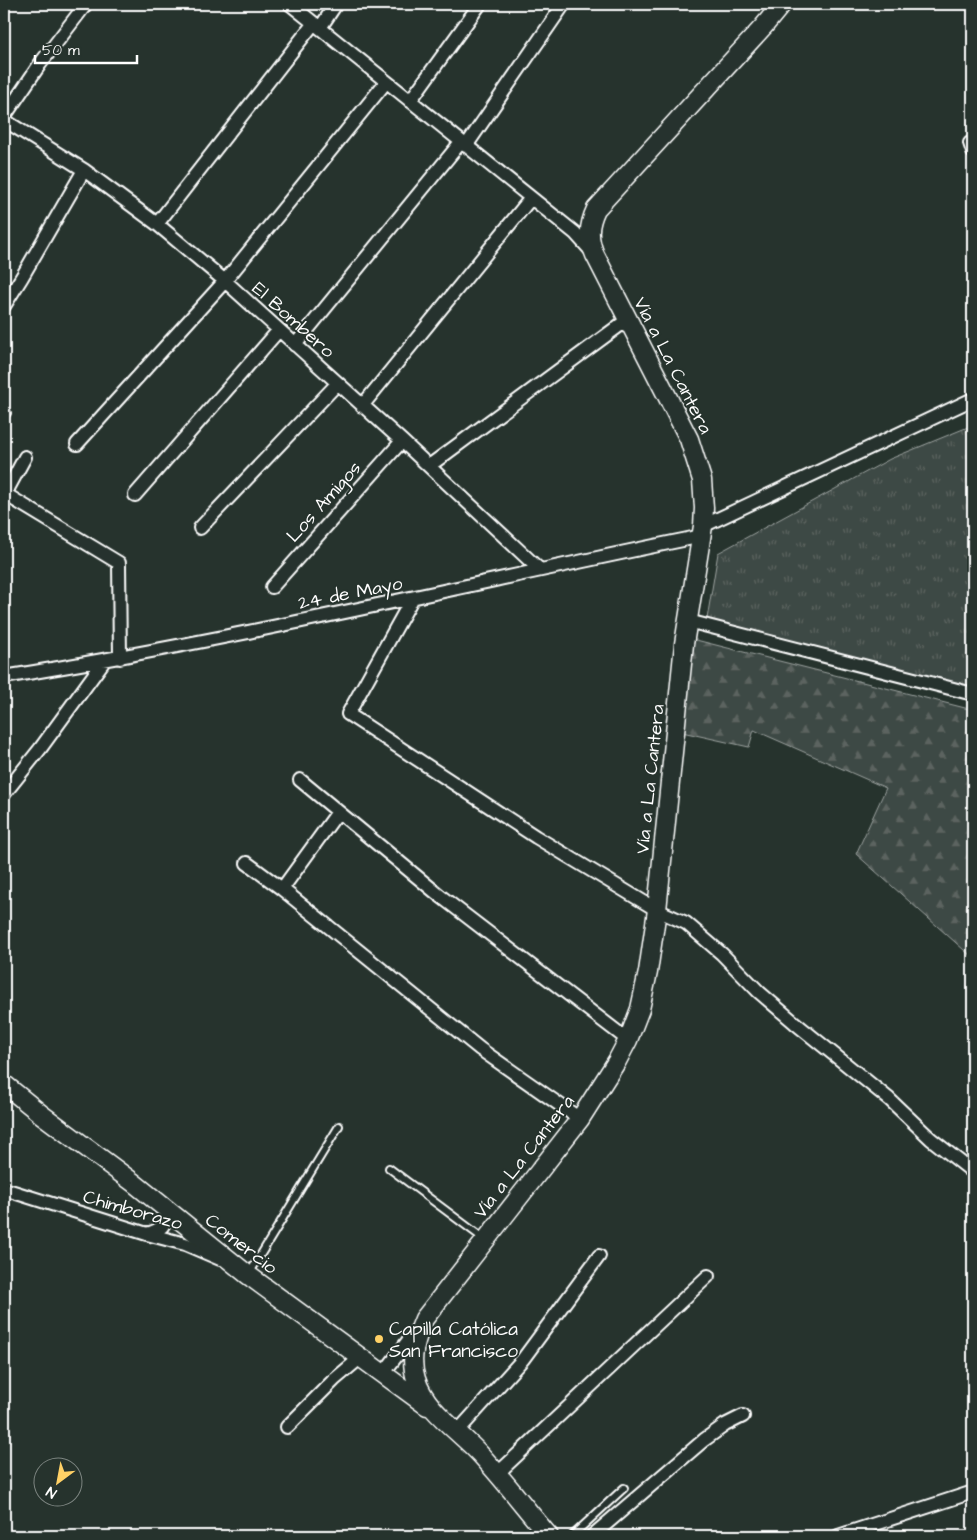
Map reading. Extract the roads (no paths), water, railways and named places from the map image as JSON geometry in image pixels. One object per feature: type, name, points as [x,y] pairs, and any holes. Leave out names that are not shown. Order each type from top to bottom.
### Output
[{"type":"main road","name":"Vía a La Cantera","points":[[549,1536],[497,1474],[427,1400],[416,1380],[413,1369],[414,1347],[424,1319],[580,1119],[604,1084],[628,1040],[645,989],[657,910],[688,621],[703,531],[703,487],[694,452],[595,255],[589,237],[589,227],[596,210],[782,4]]},
{"type":"main road","name":"Comercio","points":[[4,1084],[248,1275],[458,1431]]},
{"type":"street","points":[[4,121],[40,64],[86,4]]},
{"type":"street","points":[[290,4],[575,233],[595,255]]},
{"type":"street","points":[[158,224],[336,4]]},
{"type":"street","points":[[410,102],[480,4]]},
{"type":"street","points":[[295,345],[463,144],[564,4]]},
{"type":"street","points":[[77,444],[225,282],[386,82]]},
{"type":"street","name":"El Bombero","points":[[4,121],[84,170],[158,224],[402,441],[540,570]]},
{"type":"street","points":[[4,306],[84,170]]},
{"type":"street","points":[[362,406],[531,198]]},
{"type":"street","points":[[575,233],[596,210]]},
{"type":"street","points":[[429,466],[627,320]]},
{"type":"street","points":[[135,496],[279,330]]},
{"type":"street","points":[[200,528],[337,384]]},
{"type":"street","name":"24 de Mayo","points":[[4,677],[120,658],[412,599],[703,531],[973,398]]},
{"type":"street","name":"Los Amigos","points":[[272,587],[402,441]]},
{"type":"street","points":[[25,456],[4,495],[119,563],[120,658]]},
{"type":"street","points":[[412,599],[348,714],[536,837],[657,910],[686,923],[722,954],[759,992],[794,1023],[889,1099],[931,1140],[973,1172]]},
{"type":"street","points":[[688,621],[973,694]]},
{"type":"street","points":[[4,794],[40,749],[104,661]]},
{"type":"street","points":[[300,780],[439,895],[628,1040]]},
{"type":"street","points":[[282,889],[338,812]]},
{"type":"street","points":[[247,863],[282,889],[480,1049],[580,1119]]},
{"type":"street","name":"Chimborazo","points":[[4,1189],[146,1234],[185,1244],[203,1251],[248,1275]]},
{"type":"street","points":[[146,1234],[157,1231],[162,1227],[166,1222],[167,1210]]},
{"type":"street","points":[[458,1431],[523,1359],[599,1256]]},
{"type":"street","points":[[497,1474],[708,1276]]},
{"type":"street","points":[[383,1374],[424,1319]]},
{"type":"street","points":[[287,1427],[334,1380],[360,1358]]},
{"type":"street","points":[[592,1536],[704,1440],[725,1425],[743,1416]]},
{"type":"street","points":[[838,1536],[973,1492]]},
{"type":"lane","points":[[248,1275],[339,1126]]},
{"type":"lane","points":[[390,1168],[485,1240]]},
{"type":"lane","points":[[572,1536],[624,1488]]},
{"type":"place","name":"Capilla Católica San Francisco","points":[[379,1339]]}]
